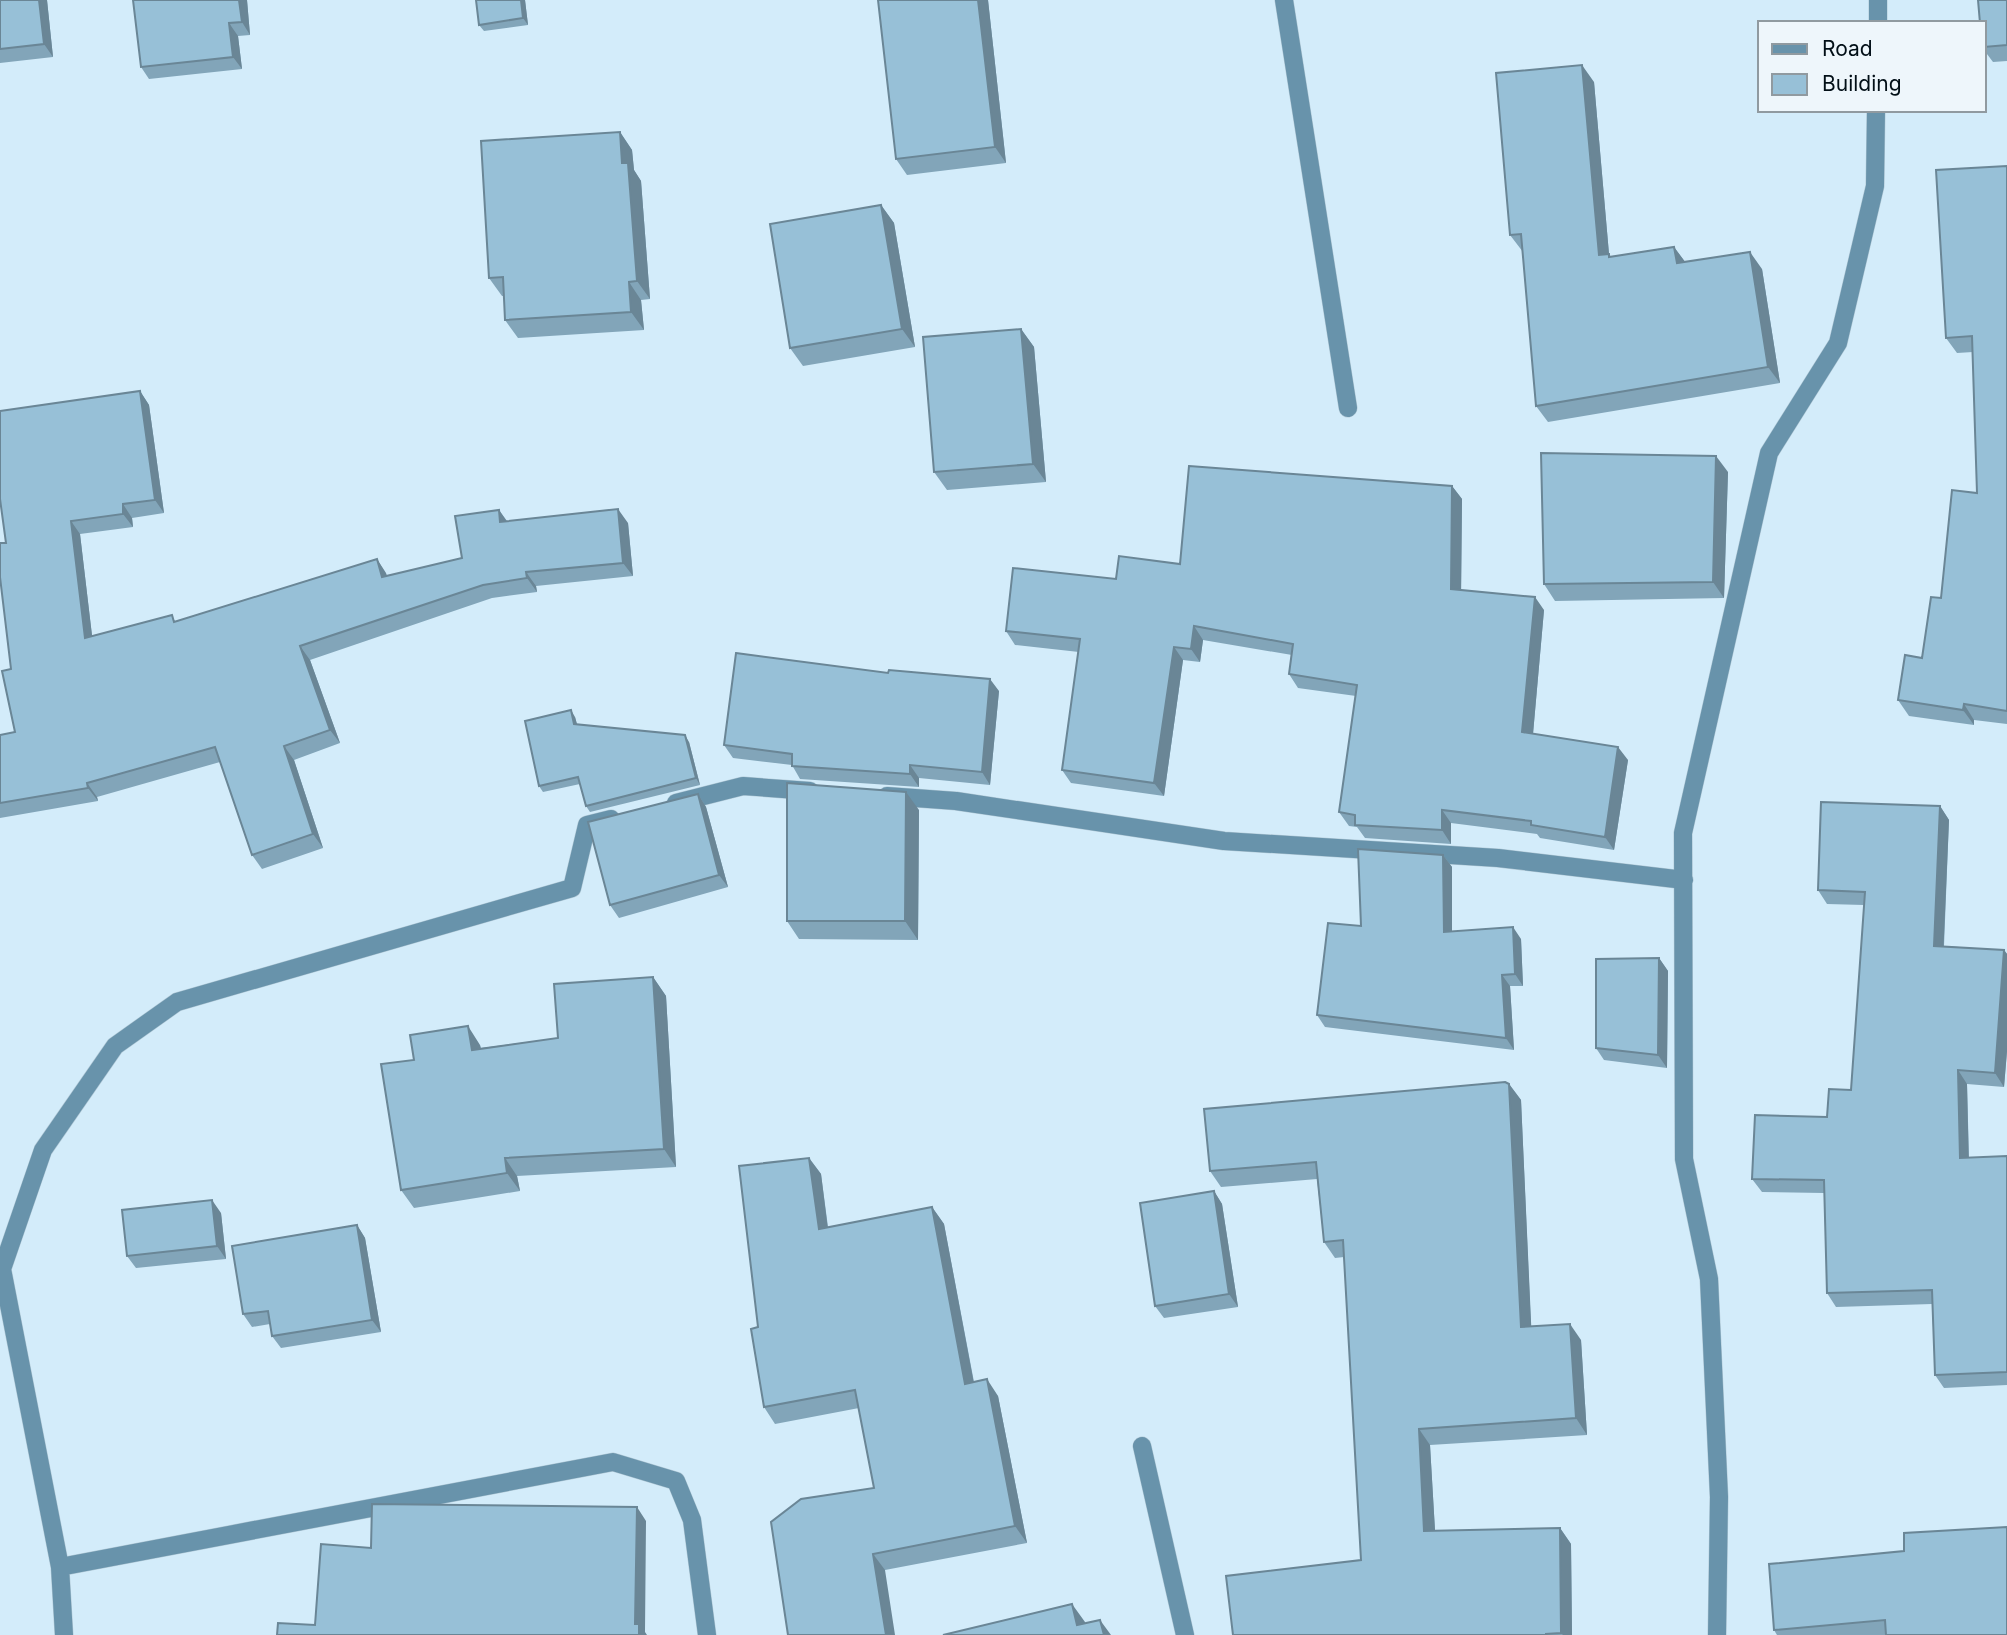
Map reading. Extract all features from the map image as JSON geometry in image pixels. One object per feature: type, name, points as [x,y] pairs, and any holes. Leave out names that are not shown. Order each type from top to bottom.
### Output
[{"type":"street","points":[[1284,0],[1348,408]]},
{"type":"street","points":[[1878,0],[1878,21]]},
{"type":"street","points":[[1717,1635],[1719,1497],[1709,1279],[1684,1159],[1683,833],[1769,453],[1838,343],[1875,187],[1876,112]]},
{"type":"street","points":[[652,809],[743,786],[823,792]]},
{"type":"street","points":[[863,794],[956,801],[1224,841],[1498,858],[1684,880]]},
{"type":"street","points":[[64,1635],[60,1567],[2,1269],[43,1150],[115,1046],[177,1002],[572,888],[587,825],[626,816]]},
{"type":"street","points":[[1143,1446],[1185,1635]]},
{"type":"street","points":[[60,1567],[613,1462],[676,1481],[692,1520],[707,1635]]},
{"type":"building","points":[[0,0],[39,0],[44,44],[0,49]]},
{"type":"building","points":[[133,0],[239,0],[242,22],[229,23],[233,57],[141,67]]},
{"type":"building","points":[[476,0],[521,0],[523,18],[479,25]]},
{"type":"building","points":[[878,0],[978,0],[995,147],[896,159]]},
{"type":"building","points":[[1978,0],[2007,0],[2007,45],[1986,47],[1986,21],[1980,21]]},
{"type":"building","points":[[1582,65],[1599,255],[1609,254],[1609,257],[1674,247],[1677,263],[1750,252],[1768,367],[1536,406],[1521,234],[1510,235],[1496,73]]},
{"type":"building","points":[[620,132],[622,163],[628,163],[637,281],[629,282],[631,312],[505,320],[503,277],[489,278],[481,141]]},
{"type":"building","points":[[2007,166],[2007,711],[1964,704],[1963,710],[1898,700],[1905,655],[1922,658],[1931,597],[1941,598],[1952,490],[1977,493],[1972,336],[1946,338],[1936,170]]},
{"type":"building","points":[[881,205],[902,329],[790,348],[770,224]]},
{"type":"building","points":[[1021,329],[1033,464],[934,472],[923,337]]},
{"type":"building","points":[[140,391],[155,500],[123,504],[123,514],[71,521],[85,638],[172,615],[174,622],[377,559],[382,577],[462,558],[455,516],[499,510],[500,522],[618,509],[623,563],[526,572],[527,578],[483,585],[300,646],[330,730],[284,746],[313,834],[252,855],[215,747],[87,783],[88,788],[0,803],[0,735],[15,732],[2,671],[11,669],[0,577],[0,543],[6,543],[0,499],[0,411]]},
{"type":"building","points":[[1541,453],[1716,456],[1713,582],[1544,584]]},
{"type":"building","points":[[1189,466],[1452,486],[1451,589],[1535,597],[1522,732],[1618,747],[1605,837],[1531,825],[1531,821],[1442,810],[1442,830],[1355,825],[1355,815],[1339,812],[1357,685],[1289,674],[1293,644],[1194,626],[1191,649],[1174,647],[1154,783],[1062,770],[1080,639],[1006,631],[1013,568],[1116,579],[1119,556],[1180,564]]},
{"type":"building","points":[[736,653],[888,673],[889,670],[990,679],[982,772],[910,765],[910,774],[792,766],[792,754],[724,745]]},
{"type":"building","points":[[571,710],[574,724],[685,735],[696,778],[586,806],[578,777],[539,786],[525,721]]},
{"type":"building","points":[[787,783],[906,792],[905,921],[787,921]]},
{"type":"building","points":[[698,794],[719,875],[610,905],[588,822]]},
{"type":"building","points":[[1821,802],[1940,806],[1934,946],[2004,950],[1995,1073],[1958,1070],[1960,1158],[2007,1156],[2007,1372],[1935,1375],[1932,1290],[1827,1293],[1824,1180],[1752,1179],[1755,1115],[1827,1117],[1829,1089],[1851,1090],[1865,892],[1818,890]]},
{"type":"building","points":[[1358,849],[1443,855],[1444,932],[1513,927],[1515,974],[1502,975],[1506,1038],[1317,1015],[1328,923],[1361,926]]},
{"type":"building","points":[[1659,958],[1658,1055],[1596,1048],[1596,959]]},
{"type":"building","points":[[653,977],[664,1149],[505,1158],[507,1173],[401,1190],[381,1064],[414,1060],[410,1035],[468,1026],[472,1050],[558,1038],[554,984]]},
{"type":"building","points":[[1505,1082],[1509,1084],[1521,1327],[1570,1324],[1576,1418],[1419,1429],[1424,1531],[1560,1528],[1561,1633],[1233,1635],[1226,1576],[1361,1560],[1343,1240],[1324,1242],[1316,1162],[1210,1171],[1204,1109]]},
{"type":"building","points":[[809,1158],[819,1229],[932,1207],[965,1384],[987,1379],[1015,1526],[873,1554],[886,1635],[788,1635],[771,1522],[801,1499],[874,1488],[855,1390],[764,1407],[751,1329],[758,1327],[739,1166]]},
{"type":"building","points":[[1214,1191],[1229,1294],[1155,1306],[1140,1203]]},
{"type":"building","points":[[212,1200],[217,1246],[127,1256],[122,1210]]},
{"type":"building","points":[[357,1225],[372,1320],[272,1336],[268,1311],[243,1314],[232,1246]]},
{"type":"building","points":[[372,1504],[637,1507],[635,1624],[639,1624],[639,1635],[277,1635],[278,1623],[315,1625],[321,1544],[371,1548]]},
{"type":"building","points":[[2007,1527],[2007,1635],[1886,1635],[1885,1620],[1774,1630],[1769,1564],[1904,1551],[1904,1533]]},
{"type":"building","points":[[1072,1604],[1077,1625],[1100,1620],[1104,1635],[943,1635]]}]
